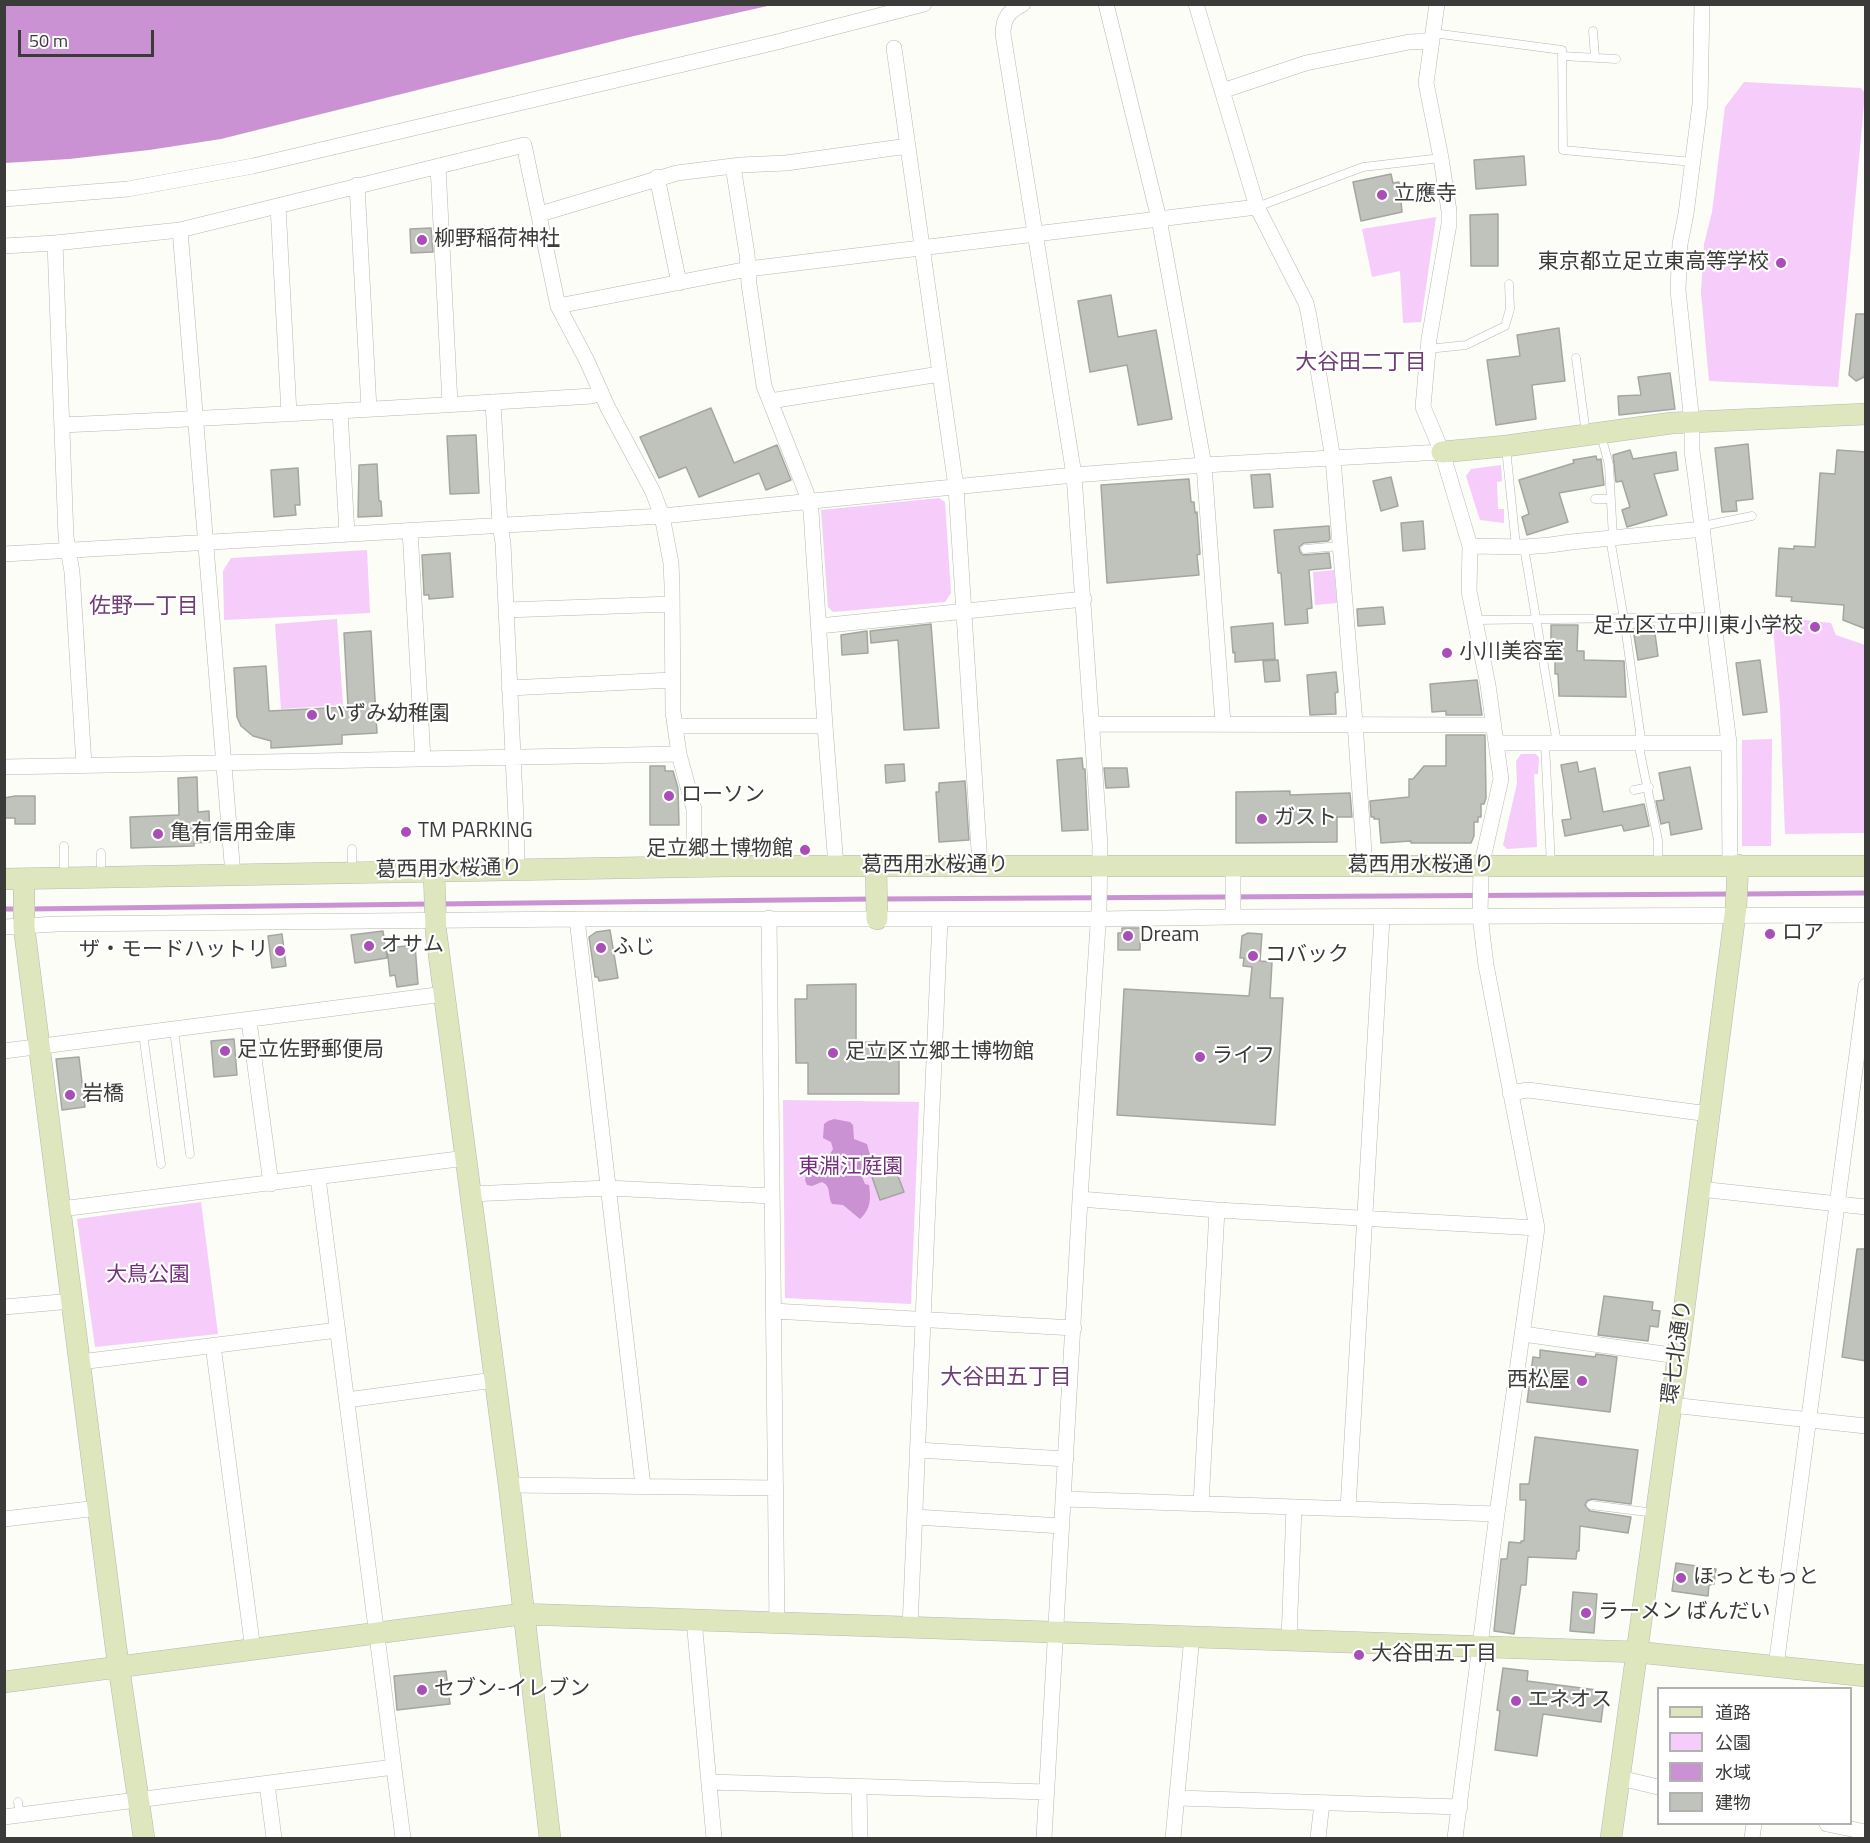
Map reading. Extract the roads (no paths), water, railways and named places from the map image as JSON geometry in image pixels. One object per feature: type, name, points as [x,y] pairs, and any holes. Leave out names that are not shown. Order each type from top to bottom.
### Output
[{"type":"street","points":[[4,200],[128,189],[253,166],[730,53],[924,4]]},
{"type":"street","points":[[1023,4],[1005,17],[1003,34],[1074,475],[1084,599],[1100,873],[1044,1839]]},
{"type":"street","points":[[1106,4],[1159,219],[1204,465],[1224,723]]},
{"type":"street","points":[[1196,4],[1257,207],[1308,310],[1333,459],[1365,866]]},
{"type":"street","points":[[1437,4],[1426,83],[1441,158],[1449,224],[1428,349],[1423,407],[1442,452],[1470,546],[1469,591],[1488,685],[1501,779],[1480,877],[1480,910],[1486,965],[1537,1228],[1455,1839]]},
{"type":"street","points":[[1702,4],[1700,104],[1694,162],[1680,244],[1678,290],[1692,423],[1692,451],[1729,743],[1735,870]]},
{"type":"street","points":[[1222,91],[1306,63],[1432,37]]},
{"type":"street","points":[[894,48],[956,487],[962,612],[980,866]]},
{"type":"street","points":[[4,246],[180,230],[524,145],[558,306],[653,492],[662,516],[671,563],[672,680],[675,726],[679,754],[694,809],[694,866]]},
{"type":"street","points":[[540,214],[657,177],[677,173],[733,166],[786,163],[908,146]]},
{"type":"street","points":[[438,166],[450,404]]},
{"type":"street","points":[[733,166],[764,386],[809,501],[836,866]]},
{"type":"street","points":[[657,177],[679,284]]},
{"type":"street","points":[[357,185],[369,409]]},
{"type":"street","points":[[278,206],[289,414]]},
{"type":"street","points":[[558,306],[748,269],[1257,207]]},
{"type":"street","points":[[180,230],[233,875]]},
{"type":"street","points":[[55,243],[66,537],[79,596],[87,714],[84,765]]},
{"type":"street","points":[[770,401],[940,374]]},
{"type":"street","points":[[62,425],[592,396],[601,392]]},
{"type":"street","points":[[493,402],[503,543],[516,869]]},
{"type":"street","points":[[340,411],[347,534]]},
{"type":"street","points":[[4,554],[662,516],[1074,475],[1204,465],[1442,452],[1594,435],[1672,423],[1866,414]]},
{"type":"street","points":[[1470,546],[1550,545],[1703,528]]},
{"type":"street","points":[[410,530],[423,759]]},
{"type":"street","points":[[819,626],[1084,599]]},
{"type":"street","points":[[506,610],[672,604]]},
{"type":"street","points":[[509,688],[672,680]]},
{"type":"street","points":[[1092,724],[1493,725]]},
{"type":"street","points":[[675,726],[825,726]]},
{"type":"street","points":[[1497,743],[1729,743]]},
{"type":"street","points":[[4,766],[84,765],[101,770],[224,762],[352,765],[423,759],[679,754]]},
{"type":"street","name":"葛西用水桜通り","points":[[17,883],[64,878],[694,866],[836,866],[876,875],[980,866],[1100,873],[1233,873],[1365,866],[1480,877],[1551,866],[1658,866],[1735,870],[1866,866]]},
{"type":"street","name":"環七北通り","points":[[1611,1839],[1657,1513],[1736,911],[1735,870]]},
{"type":"street","points":[[434,871],[435,909],[444,994],[509,1485],[522,1614],[550,1839]]},
{"type":"street","points":[[1233,873],[1233,913]]},
{"type":"street","points":[[876,875],[878,919]]},
{"type":"street","points":[[17,883],[17,924],[39,1046],[119,1668],[144,1839]]},
{"type":"street","points":[[17,924],[435,909],[578,919],[940,919],[1233,913],[1382,918],[1480,910],[1736,911],[1866,915]]},
{"type":"street","points":[[769,918],[777,1624]]},
{"type":"street","points":[[1348,1509],[1382,918]]},
{"type":"street","points":[[578,919],[643,1486]]},
{"type":"street","points":[[910,1628],[940,919]]},
{"type":"street","points":[[1776,1666],[1866,986]]},
{"type":"street","points":[[4,1051],[444,994]]},
{"type":"street","points":[[249,1021],[271,1184]]},
{"type":"street","points":[[1510,1093],[1528,1090],[1710,1114]]},
{"type":"street","points":[[61,1209],[465,1158]]},
{"type":"street","points":[[318,1178],[403,1839]]},
{"type":"street","points":[[470,1194],[608,1188],[772,1196]]},
{"type":"street","points":[[1700,1189],[1866,1207]]},
{"type":"street","points":[[1080,1199],[1217,1210],[1537,1228]]},
{"type":"street","points":[[1201,1504],[1217,1210]]},
{"type":"street","points":[[4,1307],[72,1301]]},
{"type":"street","points":[[773,1311],[1074,1328]]},
{"type":"street","points":[[80,1362],[338,1330]]},
{"type":"street","points":[[1523,1334],[1678,1356]]},
{"type":"street","points":[[213,1345],[253,1650]]},
{"type":"street","points":[[346,1400],[494,1380]]},
{"type":"street","points":[[1671,1405],[1866,1426]]},
{"type":"street","points":[[918,1450],[1066,1459]]},
{"type":"street","points":[[509,1485],[776,1488]]},
{"type":"street","points":[[1064,1499],[1497,1514]]},
{"type":"street","points":[[1289,1639],[1294,1507]]},
{"type":"street","points":[[4,1519],[98,1508]]},
{"type":"street","points":[[915,1517],[1062,1526]]},
{"type":"street","points":[[4,1682],[522,1614],[1637,1652],[1866,1676]]},
{"type":"street","points":[[694,1620],[714,1839]]},
{"type":"street","points":[[1173,1839],[1192,1636]]},
{"type":"street","points":[[14,1812],[139,1800],[394,1767]]},
{"type":"street","points":[[1620,1778],[1657,1786]]},
{"type":"street","points":[[709,1782],[1047,1792]]},
{"type":"street","points":[[267,1784],[274,1839]]},
{"type":"street","points":[[859,1787],[860,1839]]},
{"type":"street","points":[[1177,1798],[1460,1807]]},
{"type":"street","points":[[1318,1839],[1322,1803]]},
{"type":"street","points":[[1832,1825],[1866,1832]]},
{"type":"lane","points":[[1593,31],[1594,57]]},
{"type":"lane","points":[[1432,37],[1562,50],[1563,150],[1694,162]]},
{"type":"lane","points":[[1562,56],[1616,59]]},
{"type":"lane","points":[[1257,207],[1363,167],[1441,158]]},
{"type":"lane","points":[[1428,349],[1466,345],[1505,326],[1510,309],[1509,284]]},
{"type":"lane","points":[[1576,358],[1594,435],[1609,465],[1612,538],[1641,743],[1640,752],[1658,840],[1658,866]]},
{"type":"lane","points":[[1506,446],[1520,547],[1536,620],[1551,743],[1551,866]]},
{"type":"lane","points":[[1595,500],[1611,499]]},
{"type":"lane","points":[[1703,528],[1752,516]]},
{"type":"lane","points":[[1305,549],[1340,546]]},
{"type":"lane","points":[[1476,620],[1714,617]]},
{"type":"lane","points":[[1634,790],[1648,787]]},
{"type":"lane","points":[[64,846],[64,878]]},
{"type":"lane","points":[[352,849],[352,872]]},
{"type":"lane","points":[[101,853],[101,878]]},
{"type":"lane","points":[[174,1030],[189,1154]]},
{"type":"lane","points":[[143,1034],[161,1164]]},
{"type":"lane","points":[[1591,1505],[1657,1513]]},
{"type":"water","points":[[5,4],[772,5],[634,36],[221,139],[69,159],[5,163]]},
{"type":"water","points":[[834,1119],[850,1122],[853,1125],[854,1139],[867,1144],[873,1166],[863,1170],[861,1174],[865,1184],[869,1185],[870,1199],[860,1219],[843,1205],[832,1204],[825,1184],[822,1182],[812,1186],[807,1185],[805,1180],[808,1165],[821,1165],[822,1158],[830,1154],[833,1149],[831,1142],[823,1138],[824,1124]]},
{"type":"waterway","points":[[1741,894],[1866,893]]},
{"type":"waterway","points":[[880,899],[1732,894]]},
{"type":"waterway","points":[[439,904],[871,899]]},
{"type":"waterway","points":[[28,909],[430,904]]},
{"type":"waterway","points":[[4,909],[19,909]]},
{"type":"place","name":"立應寺","points":[[1382,195]]},
{"type":"place","name":"柳野稲荷神社","points":[[422,240]]},
{"type":"place","name":"東京都立足立東高等学校","points":[[1781,263]]},
{"type":"place","name":"足立区立中川東小学校","points":[[1815,627]]},
{"type":"place","name":"小川美容室","points":[[1447,653]]},
{"type":"place","name":"いずみ幼稚園","points":[[312,715]]},
{"type":"place","name":"ローソン","points":[[669,796]]},
{"type":"place","name":"ガスト","points":[[1262,819]]},
{"type":"place","name":"TM PARKING","points":[[406,832]]},
{"type":"place","name":"亀有信用金庫","points":[[158,834]]},
{"type":"place","name":"足立郷土博物館","points":[[805,850]]},
{"type":"place","name":"ロア","points":[[1770,934]]},
{"type":"place","name":"Dream","points":[[1128,936]]},
{"type":"place","name":"オサム","points":[[369,946]]},
{"type":"place","name":"ふじ","points":[[601,948]]},
{"type":"place","name":"ザ・モードハットリ","points":[[280,951]]},
{"type":"place","name":"コバック","points":[[1253,956]]},
{"type":"place","name":"足立佐野郵便局","points":[[225,1051]]},
{"type":"place","name":"足立区立郷土博物館","points":[[833,1053]]},
{"type":"place","name":"ライフ","points":[[1200,1057]]},
{"type":"place","name":"岩橋","points":[[70,1095]]},
{"type":"place","name":"西松屋","points":[[1582,1381]]},
{"type":"place","name":"ほっともっと","points":[[1681,1578]]},
{"type":"place","name":"ラーメン ばんだい","points":[[1586,1613]]},
{"type":"place","name":"大谷田五丁目","points":[[1359,1655]]},
{"type":"place","name":"セブン-イレブン","points":[[422,1690]]},
{"type":"place","name":"エネオス","points":[[1516,1701]]},
{"type":"district","name":"大谷田二丁目","points":[[1361,364]]},
{"type":"district","name":"佐野一丁目","points":[[144,608]]},
{"type":"district","name":"大谷田五丁目","points":[[1006,1379]]},
{"type":"park label","name":"東淵江庭園","points":[[851,1168]]},
{"type":"park label","name":"大鳥公園","points":[[148,1276]]}]
